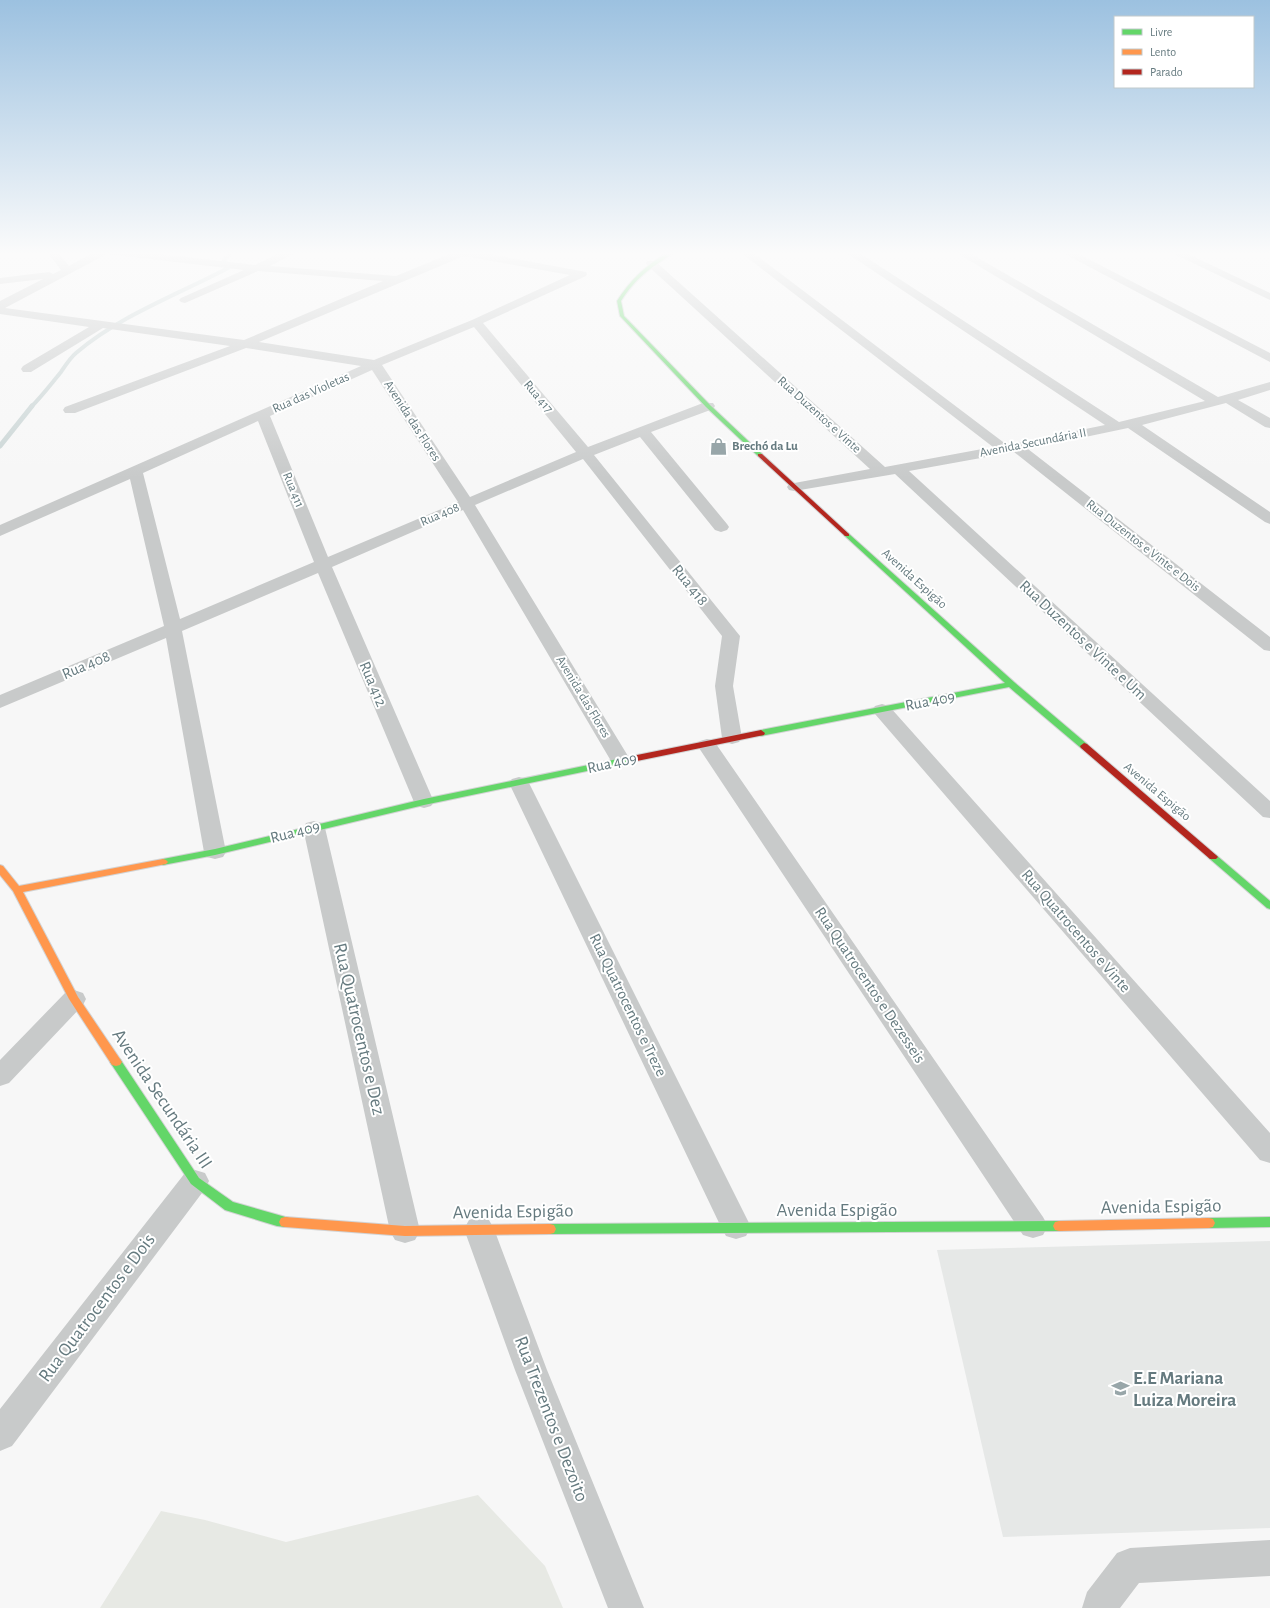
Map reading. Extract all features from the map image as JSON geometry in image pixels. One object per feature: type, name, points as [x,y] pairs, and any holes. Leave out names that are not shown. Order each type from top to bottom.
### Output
[{"type":"street","points":[[27,369],[97,327]]},
{"type":"street","name":"Avenida das Flores","points":[[124,327],[375,364],[467,504],[621,761]]},
{"type":"street","points":[[70,410],[245,344],[285,327]]},
{"type":"street","name":"Rua das Violetas","points":[[0,531],[375,364],[464,327]]},
{"type":"street","name":"Rua 417","points":[[480,327],[585,453]]},
{"type":"street","name":"Avenida Espigão","points":[[633,327],[708,406],[794,487],[1011,684],[1270,906]]},
{"type":"street","name":"Rua Duzentos e Vinte","points":[[725,327],[889,470]]},
{"type":"street","name":"Rua Duzentos e Vinte e Dois","points":[[846,327],[1010,448],[1270,646]]},
{"type":"street","points":[[969,327],[1270,519]]},
{"type":"street","points":[[1092,327],[1222,401],[1270,424]]},
{"type":"street","points":[[1210,327],[1270,358]]},
{"type":"street","name":"Avenida Secundária II","points":[[794,487],[1010,448],[1124,425],[1222,401],[1270,386]]},
{"type":"street","name":"Rua 408","points":[[0,702],[585,453],[708,406]]},
{"type":"street","name":"Rua 411","points":[[262,414],[323,565]]},
{"type":"street","points":[[643,431],[721,527]]},
{"type":"street","name":"Rua 418","points":[[585,453],[731,636],[724,686],[732,738]]},
{"type":"street","name":"Rua Duzentos e Vinte e Um","points":[[889,470],[1270,812]]},
{"type":"street","points":[[134,471],[173,628],[215,852]]},
{"type":"street","name":"Rua 412","points":[[323,565],[424,802]]},
{"type":"street","name":"Rua 409","points":[[17,890],[215,852],[424,802],[621,761],[1011,684]]},
{"type":"street","name":"Rua Quatrocentos e Vinte","points":[[882,710],[1270,1152]]},
{"type":"street","name":"Rua Quatrocentos e Dezesseis","points":[[707,745],[1033,1226]]},
{"type":"street","name":"Rua Quatrocentos e Treze","points":[[519,783],[736,1227]]},
{"type":"street","name":"Rua Quatrocentos e Dez","points":[[314,828],[404,1231]]},
{"type":"street","name":"Avenida Secundária III","points":[[0,868],[17,890],[74,998],[195,1181],[229,1206],[277,1221],[404,1231]]},
{"type":"street","points":[[0,1076],[74,998]]},
{"type":"street","name":"Rua Quatrocentos e Dois","points":[[0,1435],[195,1181]]},
{"type":"street","name":"Avenida Espigão","points":[[404,1231],[479,1229],[1033,1226],[1270,1222]]},
{"type":"street","name":"Rua Trezentos e Dezoito","points":[[479,1229],[531,1370],[626,1608]]},
{"type":"street","points":[[1100,1608],[1100,1605],[1130,1566],[1270,1558]]},
{"type":"shaded area","name":"E.E Mariana Luiza Moreira","points":[[1270,1241],[1270,1528],[1003,1537],[937,1250]]},
{"type":"shaded area","points":[[478,1495],[545,1566],[563,1608],[100,1608],[161,1511],[205,1520],[286,1542]]},
{"type":"waterway","points":[[32,406],[76,353],[112,327]]},
{"type":"waterway","points":[[0,446],[32,406]]},
{"type":"traffic: fast","points":[[633,327],[708,406],[760,455]]},
{"type":"traffic: fast","points":[[847,535],[1011,684],[1084,746]]},
{"type":"traffic: fast","points":[[761,733],[1011,684]]},
{"type":"traffic: fast","points":[[163,862],[215,852],[424,802],[632,759]]},
{"type":"traffic: fast","points":[[1213,857],[1270,906]]},
{"type":"traffic: fast","points":[[116,1062],[195,1181],[229,1206],[277,1221],[285,1222]]},
{"type":"traffic: fast","points":[[1209,1223],[1270,1222]]},
{"type":"traffic: fast","points":[[550,1229],[1059,1226]]},
{"type":"traffic: slow","points":[[17,890],[163,862]]},
{"type":"traffic: slow","points":[[0,868],[17,890],[74,999],[116,1062]]},
{"type":"traffic: slow","points":[[285,1222],[405,1231],[550,1229]]},
{"type":"traffic: slow","points":[[1059,1226],[1209,1223]]},
{"type":"traffic: jam","points":[[760,455],[847,535]]},
{"type":"traffic: jam","points":[[632,759],[761,733]]},
{"type":"traffic: jam","points":[[1084,746],[1213,857]]},
{"type":"place","name":"Brechó da Lu","points":[[719,446]]},
{"type":"place","name":"E.E Mariana Luiza Moreira","points":[[1120,1389]]}]
